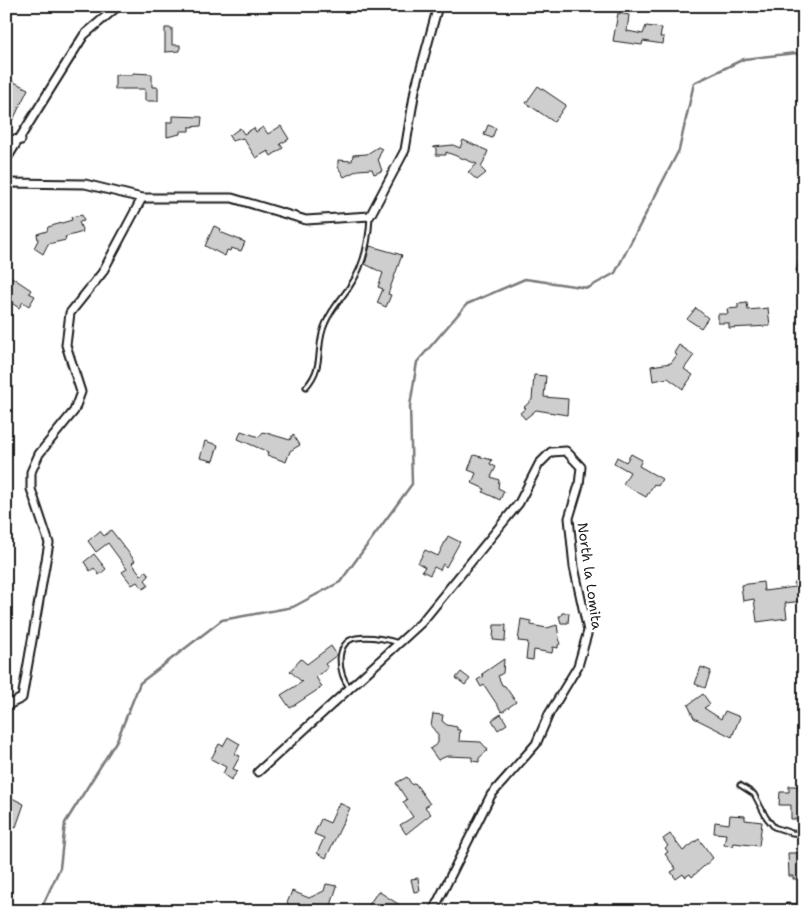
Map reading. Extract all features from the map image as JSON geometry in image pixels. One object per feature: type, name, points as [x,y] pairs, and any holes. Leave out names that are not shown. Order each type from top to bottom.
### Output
[{"type":"street","points":[[6,160],[21,140],[84,35],[118,6]]},
{"type":"street","points":[[6,183],[85,184],[142,198],[232,198],[306,220],[370,216],[406,150],[415,90],[438,6]]},
{"type":"street","points":[[6,139],[21,140]]},
{"type":"street","points":[[6,706],[22,698],[49,543],[31,490],[31,472],[39,454],[74,411],[81,392],[66,345],[70,313],[102,273],[142,198]]},
{"type":"street","name":"North la Lomita","points":[[258,772],[421,623],[519,502],[539,464],[551,452],[566,451],[581,466],[579,486],[569,518],[574,567],[588,631],[578,666],[549,714],[536,744],[491,795],[433,911]]},
{"type":"lane","points":[[306,387],[317,372],[321,335],[325,322],[351,286],[363,258],[369,233],[370,216]]},
{"type":"lane","points":[[350,689],[341,672],[340,661],[346,644],[355,638],[386,639],[399,643]]},
{"type":"lane","points":[[740,785],[754,794],[766,817],[774,827],[792,833],[804,834]]},
{"type":"building","points":[[618,13],[629,15],[627,31],[643,34],[646,26],[662,28],[660,37],[664,37],[663,44],[643,41],[642,45],[613,41]]},
{"type":"building","points":[[165,28],[172,28],[172,45],[180,45],[180,51],[165,52]]},
{"type":"building","points":[[133,73],[152,74],[152,87],[158,87],[158,101],[145,101],[145,89],[115,89],[115,75],[133,75]]},
{"type":"building","points":[[6,78],[28,89],[13,120],[6,116]]},
{"type":"building","points":[[538,86],[566,105],[554,122],[526,103]]},
{"type":"building","points":[[173,116],[202,117],[201,126],[189,127],[189,131],[180,131],[180,134],[167,137],[167,122],[173,122]]},
{"type":"building","points":[[488,125],[496,128],[492,138],[484,135]]},
{"type":"building","points":[[281,126],[289,139],[280,144],[283,148],[271,156],[268,151],[256,158],[243,138],[232,141],[229,136],[240,128],[244,134],[254,128],[256,132],[263,127],[268,134]]},
{"type":"building","points":[[463,140],[488,151],[481,168],[486,173],[477,180],[468,172],[477,164],[446,152],[446,155],[436,155],[436,148],[433,147],[453,145],[460,148]]},
{"type":"building","points":[[378,147],[382,149],[378,159],[382,171],[374,174],[372,169],[358,170],[344,177],[338,167],[338,160],[352,161],[353,155],[367,154]]},
{"type":"building","points":[[82,215],[84,221],[79,222],[83,232],[65,237],[66,240],[48,244],[43,254],[34,248],[38,240],[37,234],[47,231],[48,227],[72,220],[71,217]]},
{"type":"building","points":[[214,226],[221,229],[220,232],[245,242],[241,251],[231,248],[230,251],[227,250],[225,256],[205,246]]},
{"type":"building","points":[[370,246],[402,255],[388,294],[391,295],[386,307],[377,303],[383,289],[378,287],[383,273],[365,264]]},
{"type":"building","points":[[802,250],[804,250],[804,271],[796,271]]},
{"type":"building","points":[[10,276],[31,290],[29,293],[35,296],[29,306],[23,302],[19,308],[6,299],[6,281]]},
{"type":"building","points":[[747,303],[748,310],[768,308],[770,326],[729,328],[729,323],[718,323],[718,314],[728,314],[727,309],[738,308],[738,304]]},
{"type":"building","points":[[696,308],[708,318],[701,328],[687,319]]},
{"type":"building","points":[[679,345],[694,355],[684,369],[693,375],[683,389],[668,378],[653,381],[651,366],[671,363],[677,355],[674,353]]},
{"type":"building","points":[[534,375],[546,376],[544,397],[568,399],[567,415],[536,410],[525,419],[520,413],[532,400]]},
{"type":"building","points":[[241,431],[259,437],[263,432],[290,440],[293,434],[300,445],[290,451],[286,462],[267,455],[268,452],[238,439]]},
{"type":"building","points":[[205,441],[218,445],[213,461],[200,458]]},
{"type":"building","points":[[631,454],[642,460],[639,466],[662,479],[658,486],[654,484],[646,497],[623,484],[630,472],[614,463],[617,457],[626,462]]},
{"type":"building","points":[[474,455],[492,460],[490,464],[496,467],[491,477],[499,480],[498,488],[504,491],[500,500],[483,492],[485,489],[472,483],[476,473],[468,470]]},
{"type":"building","points":[[111,530],[135,561],[132,563],[141,575],[146,571],[149,576],[145,580],[149,585],[143,589],[137,582],[132,585],[122,572],[127,569],[108,543],[96,552],[88,541],[100,531],[104,536]]},
{"type":"building","points":[[448,536],[460,542],[446,567],[443,564],[440,570],[434,567],[430,575],[422,571],[425,567],[418,563],[425,550],[438,556]]},
{"type":"building","points":[[94,554],[106,569],[99,575],[94,568],[90,571],[84,562]]},
{"type":"building","points":[[763,582],[764,591],[795,587],[794,583],[801,583],[804,601],[785,603],[787,618],[757,622],[754,599],[743,601],[741,585]]},
{"type":"building","points":[[562,613],[569,613],[568,623],[561,623],[559,616]]},
{"type":"building","points":[[521,619],[531,621],[531,625],[547,628],[557,625],[560,644],[558,648],[553,647],[552,653],[534,650],[533,660],[526,659],[528,642],[518,641]]},
{"type":"building","points":[[494,625],[506,625],[505,641],[493,640]]},
{"type":"building","points":[[331,646],[337,655],[325,664],[328,668],[316,677],[322,687],[290,708],[281,695],[302,682],[290,671],[301,659],[307,664]]},
{"type":"building","points":[[504,659],[503,673],[498,676],[502,685],[505,686],[516,702],[502,712],[484,685],[481,687],[477,680],[484,676],[482,674]]},
{"type":"building","points":[[701,667],[711,671],[705,688],[695,684]]},
{"type":"building","points":[[461,672],[470,679],[465,685],[456,678]]},
{"type":"building","points":[[703,694],[710,704],[704,708],[721,719],[725,711],[740,717],[732,737],[694,718],[688,705]]},
{"type":"building","points":[[433,714],[443,715],[442,721],[460,730],[459,741],[481,742],[488,750],[479,758],[479,762],[472,761],[472,757],[447,756],[438,760],[430,749],[438,743],[438,735],[431,726]]},
{"type":"building","points":[[501,714],[507,724],[498,730],[492,720]]},
{"type":"building","points":[[228,737],[240,744],[235,754],[240,756],[233,769],[238,771],[231,780],[223,774],[226,767],[211,759],[219,744],[223,746]]},
{"type":"building","points":[[407,777],[412,785],[415,783],[430,804],[425,807],[431,814],[406,834],[400,825],[413,817],[403,802],[407,800],[396,783]]},
{"type":"building","points":[[789,786],[798,786],[798,791],[804,791],[804,819],[791,819],[791,805],[779,805],[780,792],[789,792]]},
{"type":"building","points":[[6,795],[24,804],[16,827],[6,823]]},
{"type":"building","points":[[339,803],[350,808],[326,858],[317,853],[324,838],[314,834],[321,819],[330,823]]},
{"type":"building","points":[[730,815],[745,816],[745,820],[762,822],[759,846],[734,843],[733,846],[724,845],[726,834],[714,833],[715,822],[729,824]]},
{"type":"building","points":[[670,834],[683,851],[699,839],[713,858],[692,877],[690,874],[685,877],[683,874],[676,879],[671,872],[676,869],[665,854],[668,852],[665,848],[668,846],[663,839]]},
{"type":"building","points":[[788,853],[804,853],[804,879],[793,879],[793,876],[789,876]]},
{"type":"building","points":[[418,878],[420,891],[414,892],[411,879]]},
{"type":"building","points":[[326,884],[337,886],[330,909],[297,911],[287,903],[292,891],[309,898],[324,891]]},
{"type":"building","points":[[378,891],[409,911],[365,911]]},
{"type":"building","points":[[786,903],[798,904],[798,911],[786,911]]},
{"type":"waterway","points":[[40,911],[60,868],[65,823],[117,740],[140,683],[222,620],[293,607],[340,582],[412,484],[410,406],[417,362],[467,304],[525,279],[588,288],[615,273],[679,150],[694,83],[744,59],[796,53],[804,62]]}]
